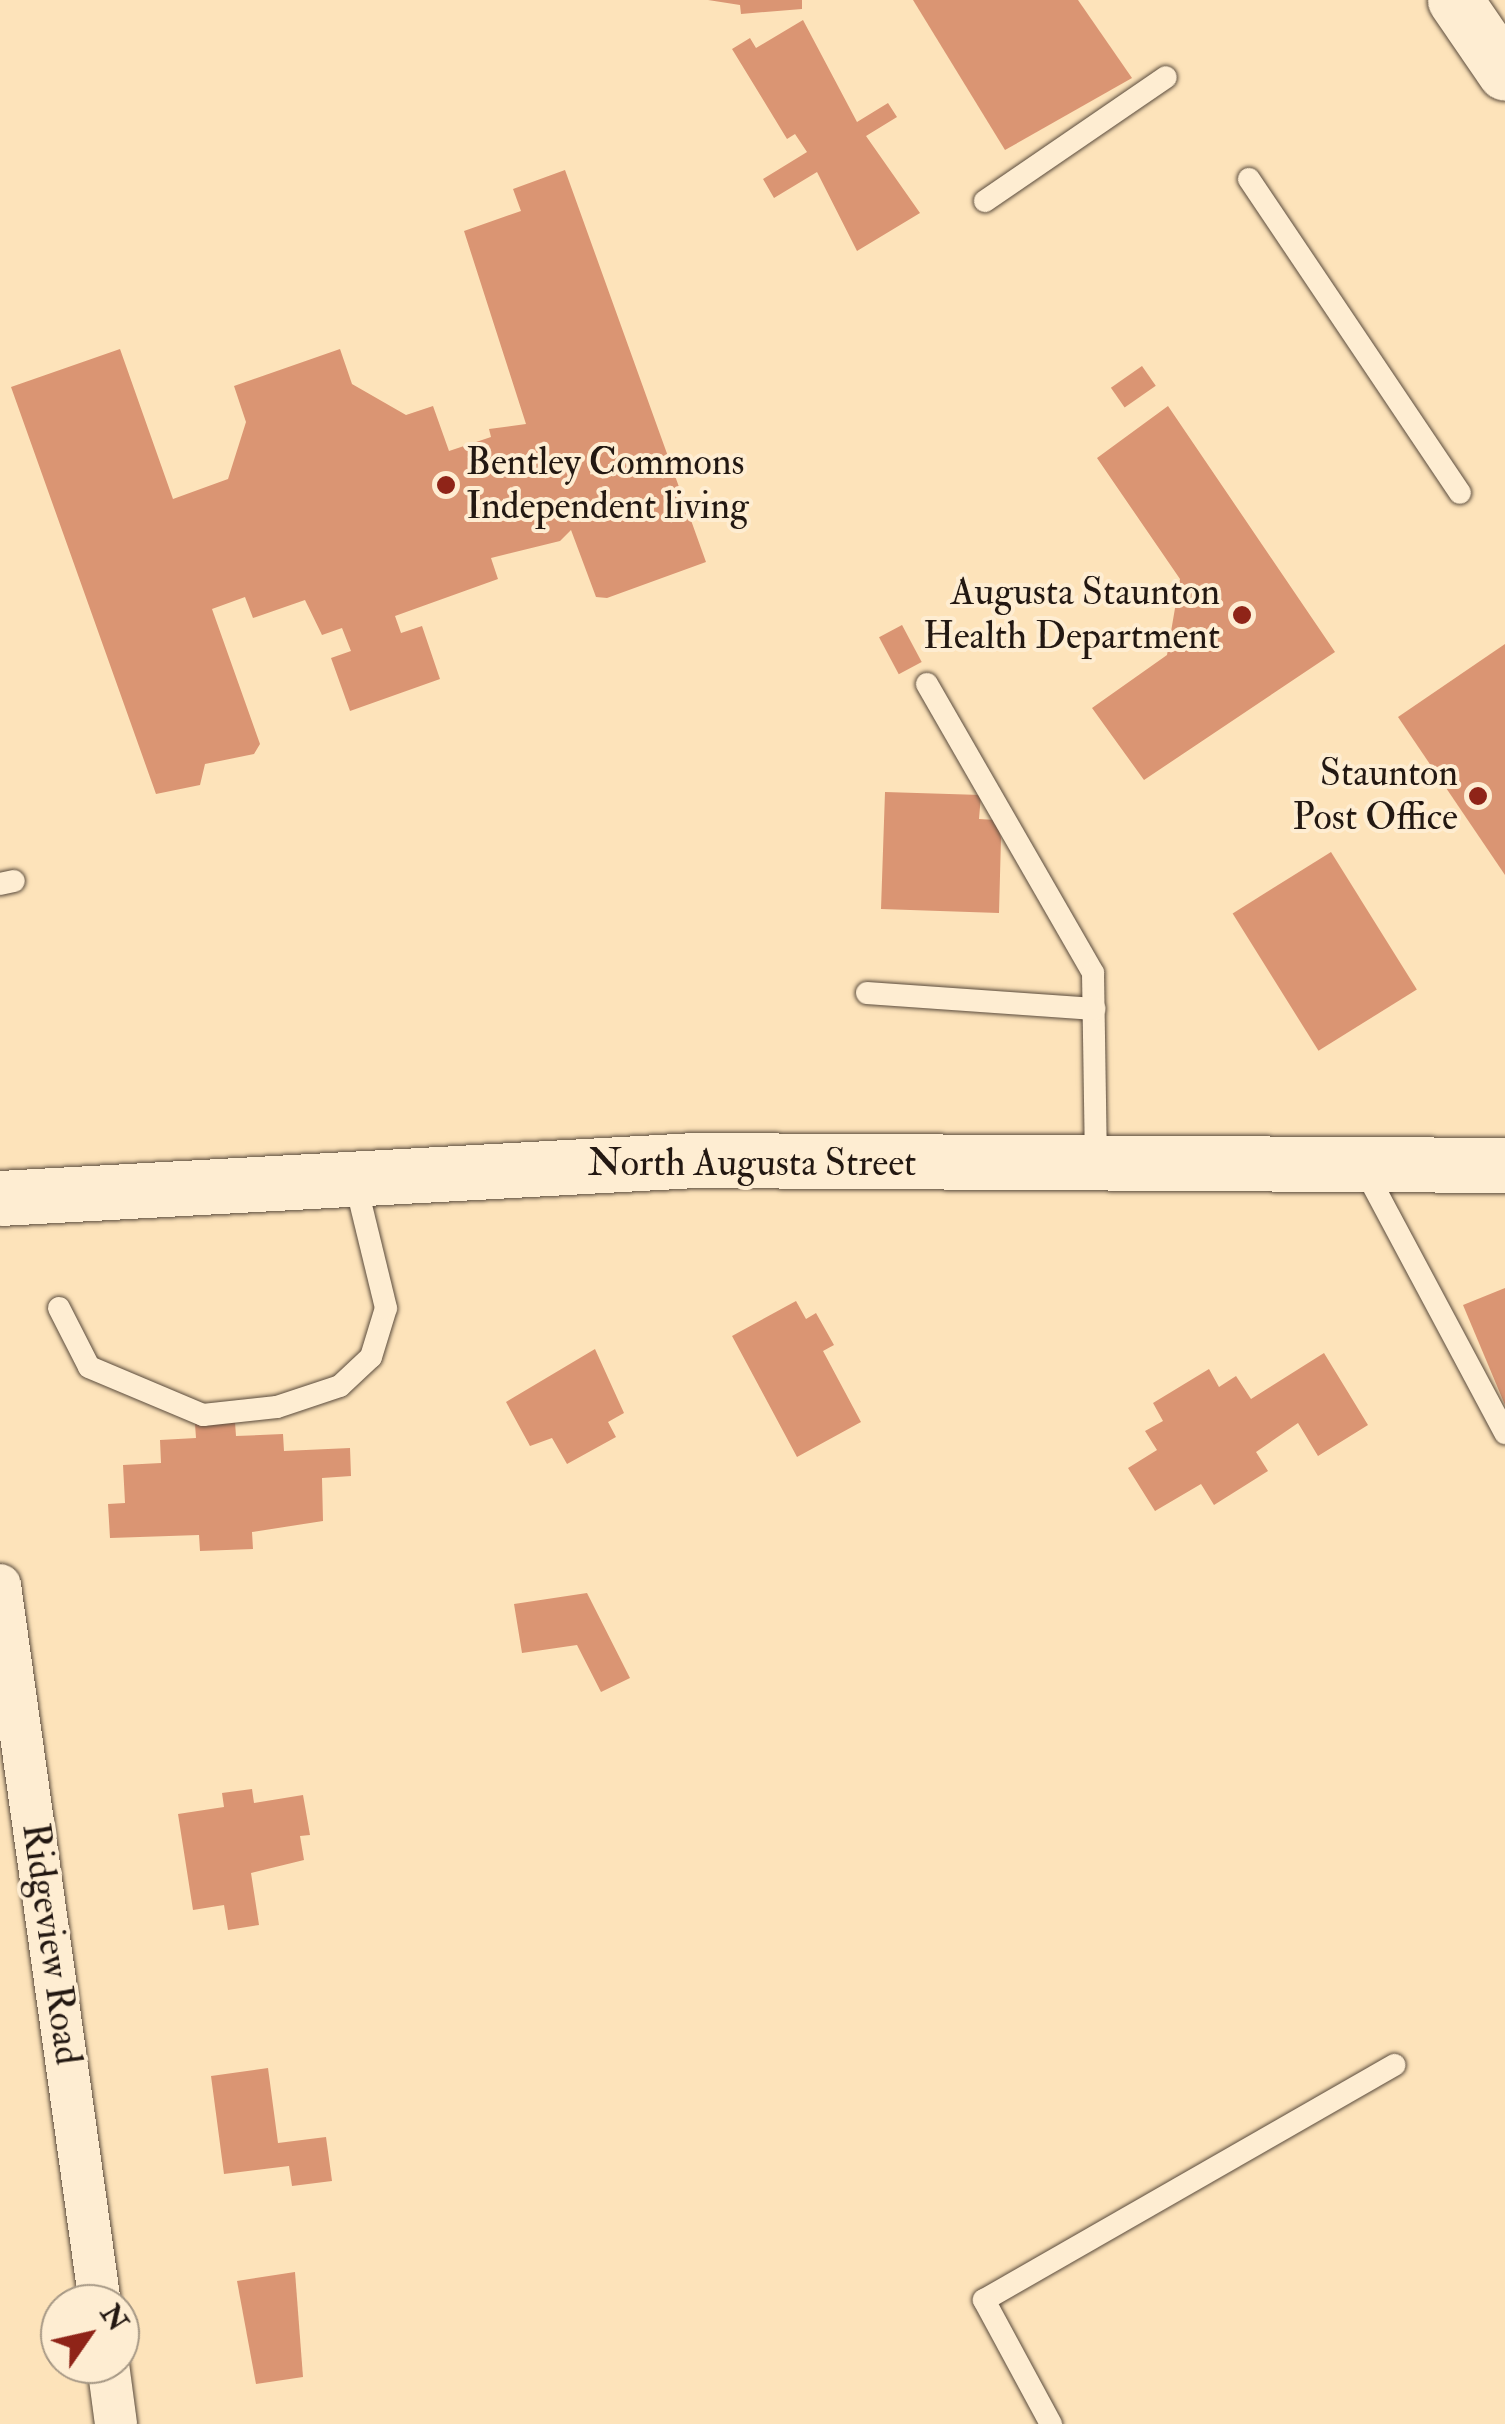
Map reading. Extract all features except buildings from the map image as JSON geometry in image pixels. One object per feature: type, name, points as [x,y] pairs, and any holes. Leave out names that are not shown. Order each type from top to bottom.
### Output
[{"type":"main road","points":[[1455,0],[1505,74]]},
{"type":"main road","name":"North Augusta Street","points":[[0,1198],[696,1160],[1505,1165]]},
{"type":"street","name":"Ridgeview Road","points":[[0,1584],[97,2284]]},
{"type":"street","points":[[111,2384],[116,2424]]},
{"type":"lane","points":[[985,201],[1166,77]]},
{"type":"lane","points":[[1249,179],[1460,494]]},
{"type":"lane","points":[[927,684],[1085,950],[1094,1009],[1096,1164]]},
{"type":"lane","points":[[867,994],[1094,1009]]},
{"type":"lane","points":[[1362,1165],[1505,1433]]},
{"type":"lane","points":[[60,1308],[89,1366],[203,1415],[277,1407],[340,1386],[371,1357],[386,1308],[354,1177]]},
{"type":"lane","points":[[1052,2424],[984,2300],[1395,2065]]},
{"type":"place","name":"Bentley Commons Independent living","points":[[446,485]]},
{"type":"place","name":"Augusta Staunton Health Department","points":[[1242,615]]},
{"type":"place","name":"Staunton Post Office","points":[[1478,796]]}]
